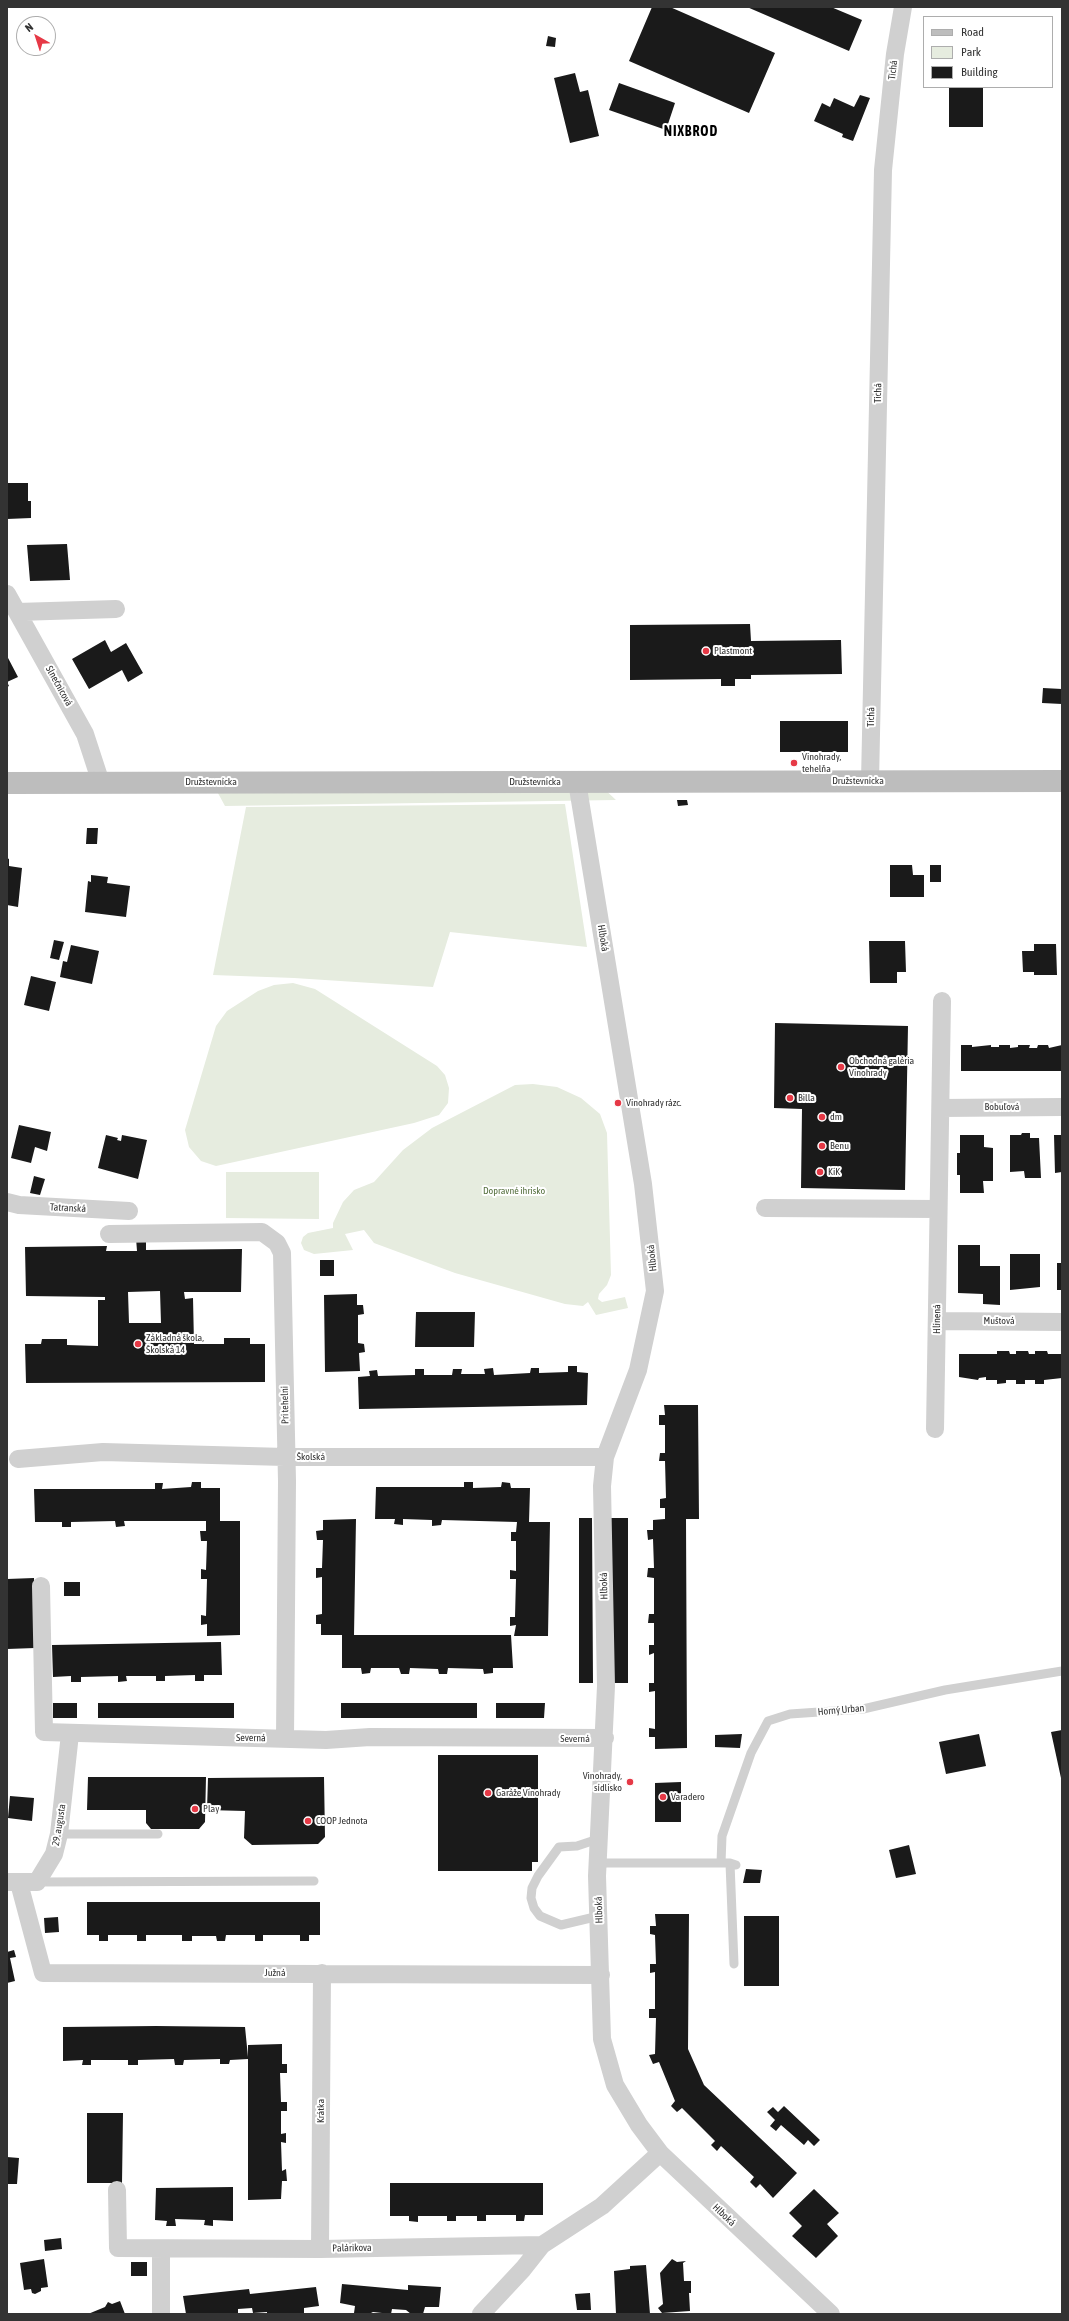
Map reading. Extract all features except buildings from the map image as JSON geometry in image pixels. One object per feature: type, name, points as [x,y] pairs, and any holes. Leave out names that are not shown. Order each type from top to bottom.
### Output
[{"type":"main road","name":"Družstevnícka","points":[[7,783],[1062,781]]},
{"type":"street","name":"Tichá","points":[[870,781],[883,170],[895,54],[903,7]]},
{"type":"street","name":"Slnečnicová","points":[[7,594],[85,734],[101,783]]},
{"type":"street","points":[[17,612],[116,609]]},
{"type":"street","name":"Hlboká","points":[[577,782],[647,1211],[655,1291],[638,1370],[605,1457],[602,1486],[605,1738],[598,1839],[602,2039],[615,2085],[638,2125],[660,2152],[831,2314]]},
{"type":"street","name":"Hlinená","points":[[935,1429],[942,1001]]},
{"type":"street","name":"Bobuľová","points":[[941,1108],[1062,1107]]},
{"type":"street","name":"Tatranská","points":[[7,1202],[19,1205],[129,1211]]},
{"type":"street","points":[[765,1208],[938,1209]]},
{"type":"street","name":"Pri tehelni","points":[[109,1234],[262,1232],[277,1243],[282,1254],[284,1288],[285,1457],[287,1489],[285,1739]]},
{"type":"street","name":"Muštová","points":[[936,1320],[1062,1322]]},
{"type":"street","name":"Školská","points":[[18,1459],[103,1452],[285,1457],[605,1457]]},
{"type":"street","name":"Severná","points":[[41,1586],[44,1732],[70,1734],[285,1739],[605,1738]]},
{"type":"street","name":"29. augusta","points":[[37,1882],[54,1854],[59,1834],[70,1734]]},
{"type":"street","points":[[13,1882],[37,1882]]},
{"type":"street","name":"Južná","points":[[13,1882],[43,1973],[601,1975]]},
{"type":"street","name":"Krátka","points":[[320,2249],[322,1973]]},
{"type":"street","points":[[481,2314],[523,2269],[542,2244],[602,2206],[660,2152]]},
{"type":"street","name":"Palárikova","points":[[117,2190],[118,2248],[320,2249],[542,2244]]},
{"type":"street","points":[[161,2249],[161,2314]]},
{"type":"lane","name":"Horný Urban","points":[[734,1964],[729,1864],[722,1836],[751,1753],[768,1721],[790,1714],[863,1709],[945,1690],[1062,1671]]},
{"type":"lane","points":[[59,1834],[158,1834]]},
{"type":"lane","points":[[598,1839],[577,1846],[559,1847],[538,1876],[532,1888],[531,1898],[534,1908],[540,1916],[550,1922],[561,1925],[599,1916]]},
{"type":"lane","points":[[598,1863],[729,1864]]},
{"type":"lane","points":[[37,1882],[314,1881]]},
{"type":"green space","points":[[585,771],[616,800],[225,806],[207,773]]},
{"type":"green space","points":[[565,804],[587,947],[450,932],[433,987],[294,978],[213,975],[246,807]]},
{"type":"green space","points":[[293,983],[315,989],[437,1066],[445,1075],[449,1088],[448,1103],[439,1115],[414,1123],[216,1166],[201,1161],[189,1147],[185,1130],[216,1026],[227,1011],[258,991],[274,985]]},
{"type":"green space","name":"Dopravné ihrisko","points":[[533,1084],[557,1087],[581,1098],[600,1114],[607,1133],[611,1275],[607,1285],[599,1294],[598,1299],[602,1302],[625,1297],[628,1308],[596,1315],[588,1302],[583,1306],[565,1304],[455,1273],[374,1243],[364,1230],[345,1234],[353,1250],[314,1254],[304,1250],[301,1243],[303,1237],[308,1233],[333,1228],[333,1223],[343,1202],[354,1190],[374,1182],[403,1150],[432,1128],[515,1085]]},
{"type":"green space","points":[[226,1172],[319,1172],[319,1219],[226,1218]]},
{"type":"place","name":"Plastmont","points":[[706,651]]},
{"type":"place","name":"Vinohrady, tehelňa","points":[[794,763]]},
{"type":"place","name":"Obchodná galéria Vinohrady","points":[[841,1067]]},
{"type":"place","name":"Billa","points":[[790,1098]]},
{"type":"place","name":"Vinohrady rázc.","points":[[618,1103]]},
{"type":"place","name":"dm","points":[[822,1117]]},
{"type":"place","name":"Benu","points":[[822,1146]]},
{"type":"place","name":"KiK","points":[[820,1172]]},
{"type":"place","name":"Základná škola, Školská 14","points":[[138,1344]]},
{"type":"place","name":"Vinohrady, sídlisko","points":[[630,1782]]},
{"type":"place","name":"Garáže Vinohrady","points":[[488,1793]]},
{"type":"place","name":"Varadero","points":[[663,1797]]},
{"type":"place","name":"Play","points":[[195,1809]]},
{"type":"place","name":"COOP Jednota","points":[[308,1821]]},
{"type":"district","name":"NIXBROD","points":[[691,132]]}]
